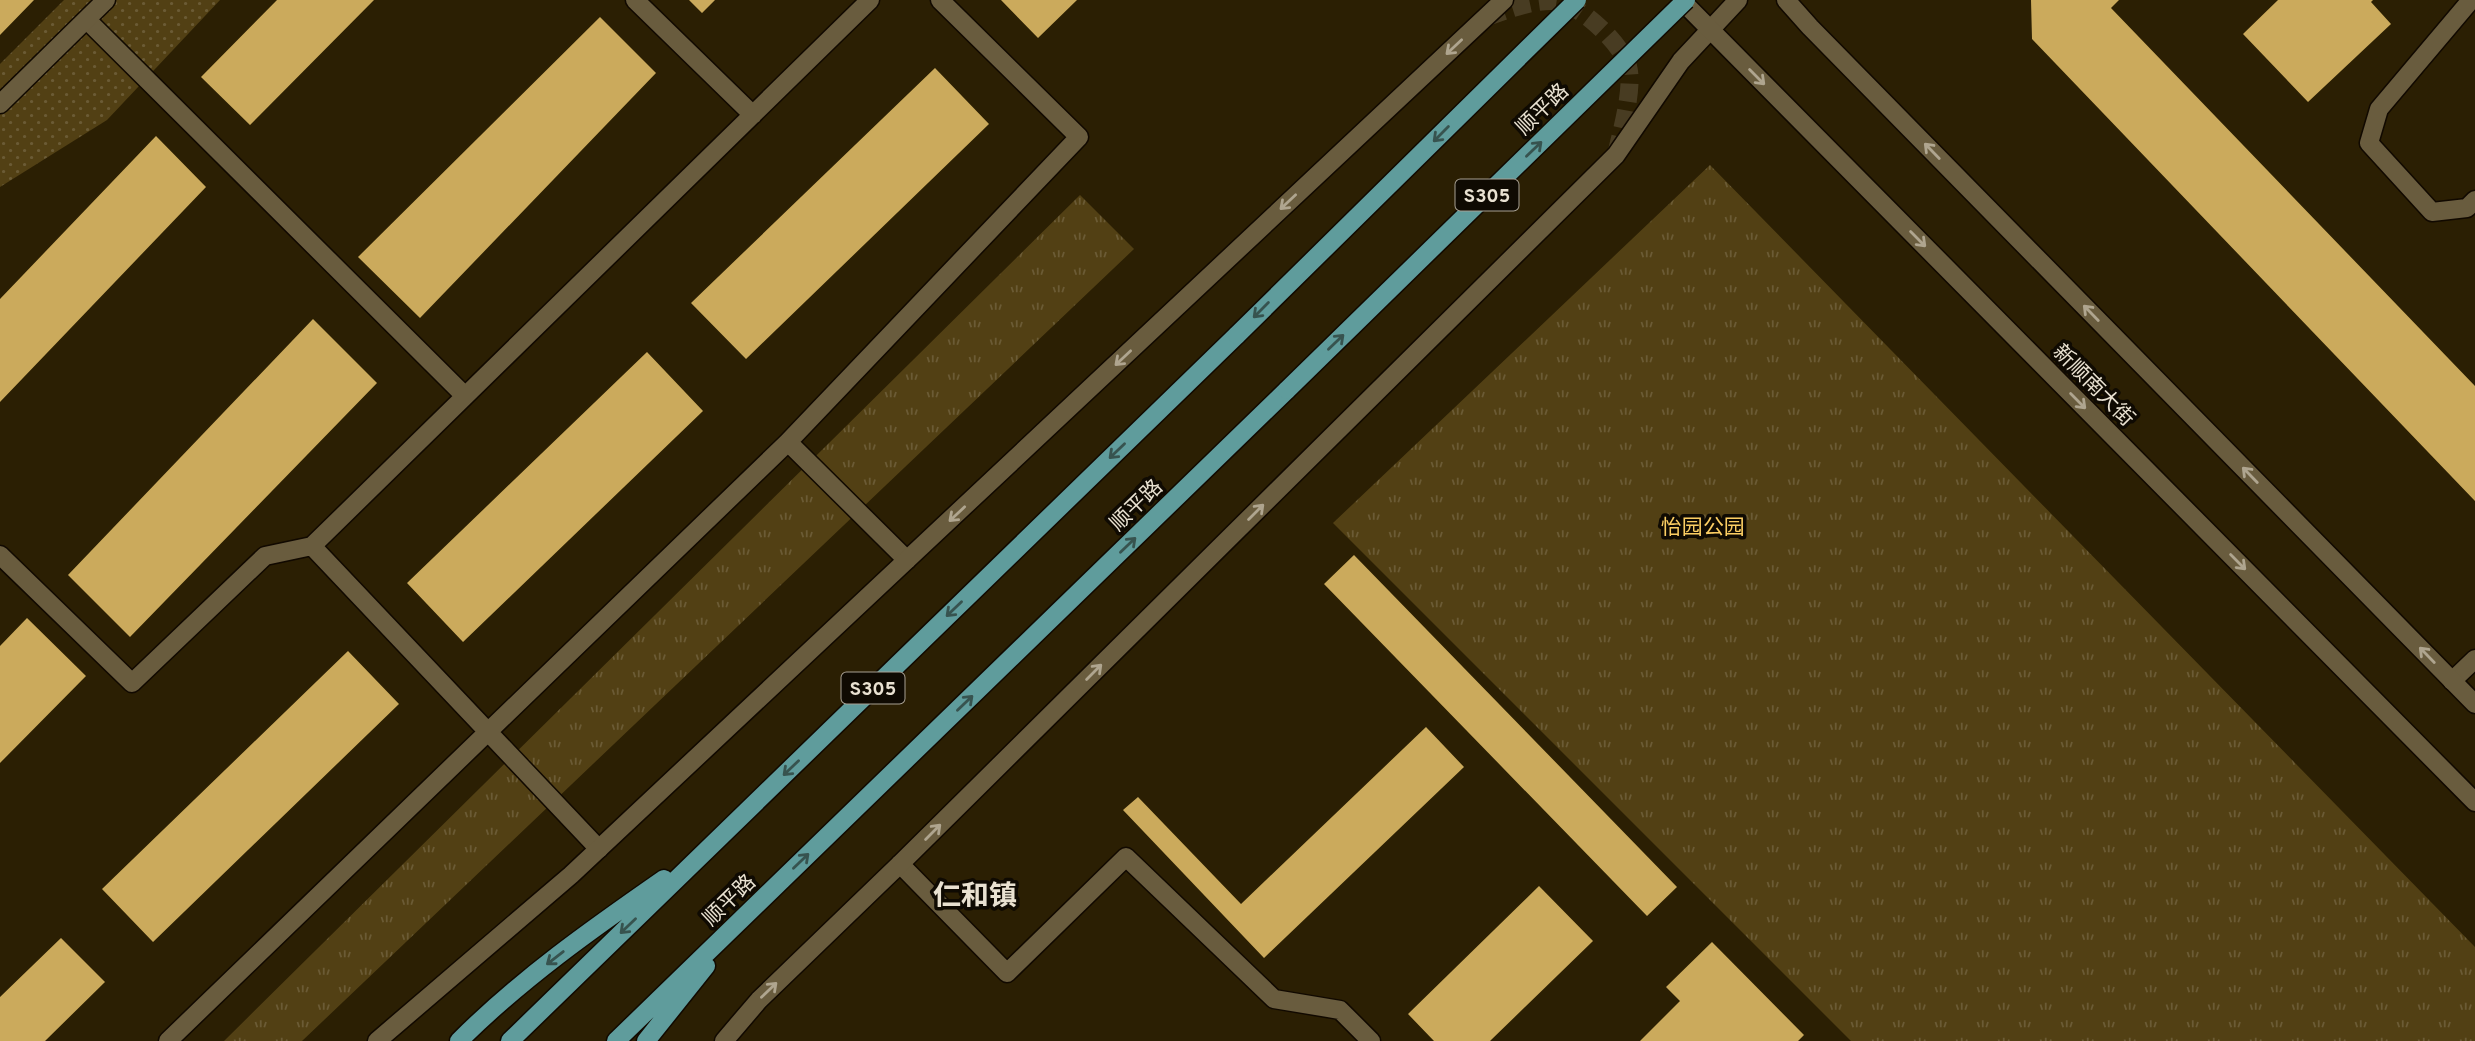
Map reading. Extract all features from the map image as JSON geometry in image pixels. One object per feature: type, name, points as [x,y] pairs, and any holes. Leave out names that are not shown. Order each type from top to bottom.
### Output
[{"type":"main road","name":"S305","points":[[510,1041],[1227,345],[1577,0]]},
{"type":"main road","name":"顺平路","points":[[616,1041],[1683,0]]},
{"type":"main road","points":[[459,1041],[495,1005],[588,932],[710,846]]},
{"type":"main road","points":[[646,1041],[752,909]]},
{"type":"street","points":[[2,98],[106,0]]},
{"type":"street","points":[[635,0],[753,114]]},
{"type":"street","points":[[0,555],[132,683],[265,555],[312,546],[870,0]]},
{"type":"street","points":[[168,1041],[788,442],[1079,137],[940,0]]},
{"type":"street","points":[[377,1041],[599,849],[1504,0]]},
{"type":"street","name":"新顺南大街","points":[[1683,0],[2475,802]]},
{"type":"street","points":[[724,1041],[759,1000],[900,864],[1616,155],[1681,61],[1738,0]]},
{"type":"street","points":[[1786,0],[2475,704]]},
{"type":"street","points":[[2470,0],[2379,109],[2369,143],[2432,212],[2466,208],[2475,200]]},
{"type":"street","points":[[87,20],[465,396]]},
{"type":"street","points":[[788,442],[907,560]]},
{"type":"street","points":[[312,546],[599,849]]},
{"type":"street","points":[[2452,681],[2475,659]]},
{"type":"street","points":[[900,864],[1007,973],[1126,857],[1274,999],[1340,1010],[1371,1041]]},
{"type":"green space","points":[[64,0],[220,0],[107,120],[0,187],[0,64]]},
{"type":"green space","name":"怡园公园","points":[[1710,165],[2475,947],[2475,1041],[1851,1041],[1333,523]]},
{"type":"green space","points":[[1080,195],[1134,249],[302,1041],[224,1041]]},
{"type":"building","points":[[0,0],[34,0],[0,35]]},
{"type":"building","points":[[277,0],[374,0],[250,125],[201,77]]},
{"type":"building","points":[[689,0],[715,0],[702,13]]},
{"type":"building","points":[[1001,0],[1077,0],[1038,38]]},
{"type":"building","points":[[2031,0],[2119,0],[2111,8],[2475,386],[2475,501],[2032,39]]},
{"type":"building","points":[[2278,0],[2373,0],[2371,2],[2391,24],[2308,102],[2243,34]]},
{"type":"building","points":[[600,17],[656,73],[420,318],[358,257]]},
{"type":"building","points":[[935,68],[989,124],[746,359],[691,303]]},
{"type":"building","points":[[156,136],[206,187],[0,402],[0,299]]},
{"type":"building","points":[[313,319],[377,383],[130,637],[68,575]]},
{"type":"building","points":[[647,352],[703,411],[463,642],[407,583]]},
{"type":"building","points":[[1354,555],[1677,887],[1647,916],[1324,584]]},
{"type":"building","points":[[27,618],[86,676],[0,763],[0,646]]},
{"type":"building","points":[[348,651],[399,704],[153,942],[102,889]]},
{"type":"building","points":[[1426,727],[1464,767],[1264,958],[1123,810],[1138,797],[1241,904]]},
{"type":"building","points":[[1539,886],[1593,941],[1490,1041],[1434,1041],[1408,1014]]},
{"type":"building","points":[[61,938],[105,982],[45,1041],[0,1041],[0,997]]},
{"type":"building","points":[[1712,942],[1804,1035],[1798,1041],[1640,1041],[1680,1001],[1666,987]]},
{"type":"tunnel","points":[[1487,17],[1528,4],[1554,1],[1575,8],[1608,36],[1624,57],[1629,75],[1626,110],[1616,155]]},
{"type":"district","name":"仁和镇","points":[[975,895]]}]
